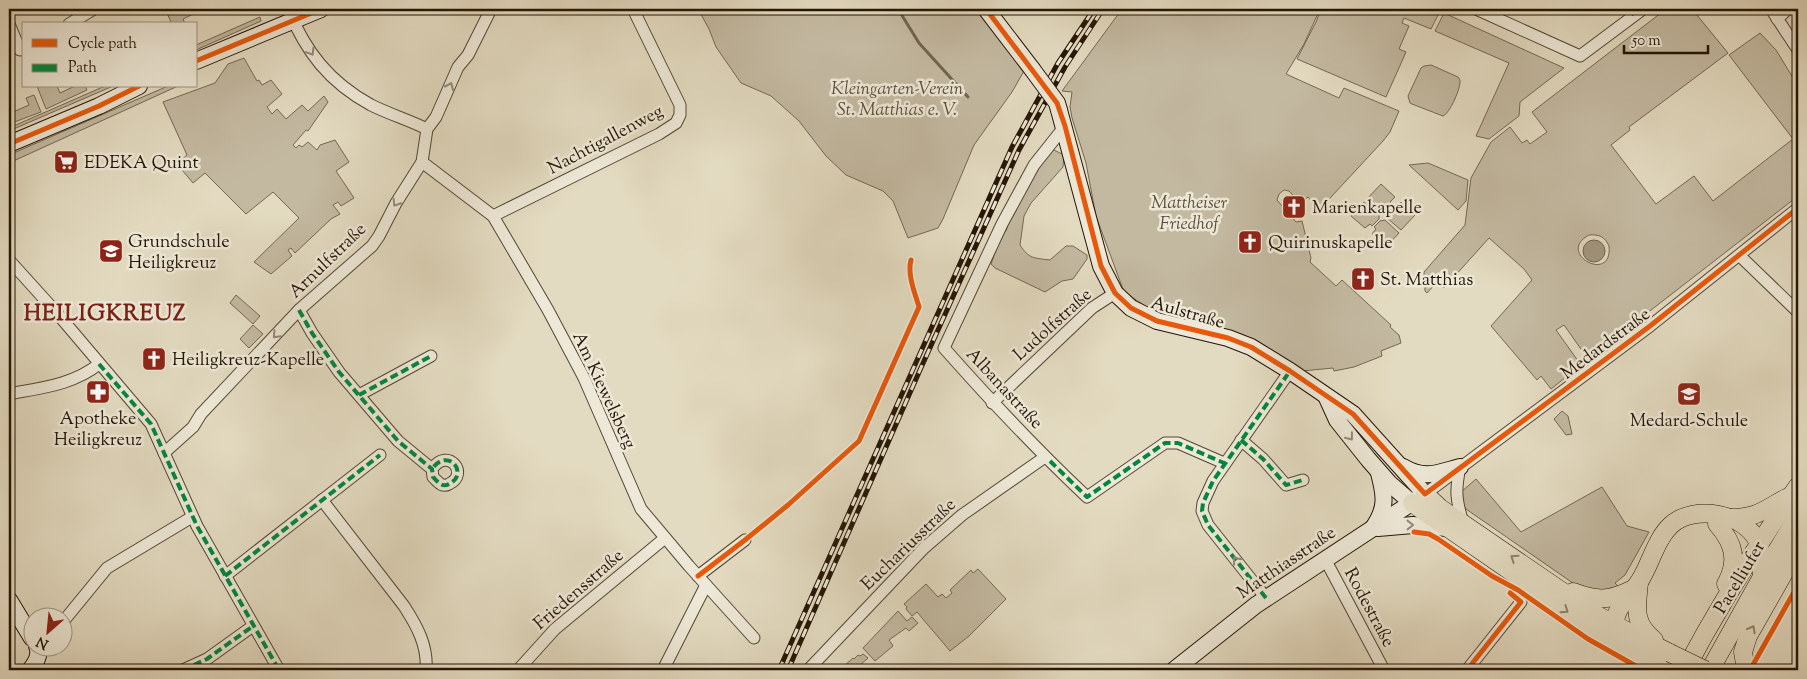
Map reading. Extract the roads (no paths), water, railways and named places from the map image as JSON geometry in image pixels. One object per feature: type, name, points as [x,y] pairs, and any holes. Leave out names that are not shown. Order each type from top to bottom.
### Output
[{"type":"main road","points":[[1724,521],[1758,514],[1796,490]]},
{"type":"main road","name":"Pacelliufer","points":[[1685,670],[1758,544],[1796,490]]},
{"type":"main road","points":[[1418,498],[1594,629],[1623,646],[1666,664],[1705,670]]},
{"type":"main road","points":[[1623,646],[1615,635],[1615,616],[1617,611],[1636,590],[1666,530],[1681,519],[1697,515],[1714,515],[1724,521],[1751,531],[1758,544],[1762,577]]},
{"type":"main road","name":"Pacelliufer","points":[[1710,670],[1762,577],[1791,543],[1798,516]]},
{"type":"main road","points":[[1720,607],[1724,588],[1732,570],[1733,556],[1724,521]]},
{"type":"main road","points":[[1455,526],[1615,625],[1666,664]]},
{"type":"main road","points":[[1746,670],[1743,656],[1744,647],[1748,636],[1774,592],[1791,543],[1770,542],[1758,544]]},
{"type":"main road","points":[[1554,586],[1586,597],[1600,599],[1616,597],[1636,590]]},
{"type":"main road","points":[[1636,590],[1637,616],[1641,627],[1666,664]]},
{"type":"main road","points":[[1594,629],[1605,629],[1615,625]]},
{"type":"street","points":[[72,22],[94,9]]},
{"type":"street","points":[[198,60],[290,14],[321,9]]},
{"type":"street","name":"Arnulfstraße","points":[[164,453],[193,427],[201,414],[299,310],[372,246],[422,162],[427,128],[436,117],[458,68],[468,55],[491,9]]},
{"type":"street","name":"Nachtigallenweg","points":[[493,216],[645,142],[676,123],[680,115],[680,105],[633,9]]},
{"type":"street","name":"Aulstraße","points":[[986,9],[1032,69],[1060,110],[1101,266],[1115,293],[1131,308],[1157,321],[1228,338],[1251,347],[1290,371],[1353,414],[1396,463],[1418,498]]},
{"type":"street","points":[[1476,9],[1580,56],[1635,11]]},
{"type":"street","points":[[1788,9],[1774,14],[1798,50]]},
{"type":"street","points":[[290,14],[318,63],[332,78],[348,91],[373,106],[427,128]]},
{"type":"street","points":[[9,24],[20,50],[22,49]]},
{"type":"street","points":[[9,144],[99,106],[135,88]]},
{"type":"street","name":"Albanastraße","points":[[1064,126],[1034,165],[1002,224],[944,348],[992,403],[1087,497],[1166,443],[1178,443],[1224,463]]},
{"type":"street","name":"Am Kiewelsberg","points":[[422,162],[493,216],[548,310],[584,378],[641,509],[754,638]]},
{"type":"street","name":"Medardstraße","points":[[1418,498],[1524,418],[1557,396],[1740,256],[1798,208]]},
{"type":"street","points":[[1740,256],[1798,312]]},
{"type":"street","points":[[9,260],[151,424],[192,517],[279,670]]},
{"type":"street","name":"Ludolfstraße","points":[[992,403],[1092,308],[1115,293]]},
{"type":"street","points":[[299,310],[312,333],[339,372],[398,441],[432,469]]},
{"type":"street","points":[[360,395],[431,356]]},
{"type":"street","points":[[9,394],[72,380],[90,372],[100,364]]},
{"type":"street","points":[[1266,598],[1208,524],[1202,511],[1203,503],[1213,480],[1290,371]]},
{"type":"street","name":"Aulstraße","points":[[1327,398],[1337,420],[1389,484],[1418,498]]},
{"type":"street","points":[[1241,440],[1263,459],[1286,485],[1303,480]]},
{"type":"street","points":[[225,576],[380,455]]},
{"type":"street","name":"Euchariusstraße","points":[[808,670],[924,548],[962,515],[1045,457]]},
{"type":"street","points":[[1373,528],[1413,525],[1455,526],[1456,486],[1460,467],[1425,475],[1411,472],[1396,463]]},
{"type":"street","points":[[1373,528],[1384,502],[1383,487],[1379,473]]},
{"type":"street","name":"Matthiasstraße","points":[[1174,670],[1266,598],[1418,498]]},
{"type":"street","points":[[322,500],[416,624],[424,644],[426,670]]},
{"type":"street","points":[[72,611],[107,568],[192,517]]},
{"type":"street","name":"Friedensstraße","points":[[518,670],[555,629],[665,538]]},
{"type":"street","points":[[698,576],[745,540]]},
{"type":"street","name":"Rodestraße","points":[[1325,560],[1384,670]]},
{"type":"street","points":[[663,670],[706,585]]},
{"type":"street","points":[[9,600],[22,621]]},
{"type":"street","points":[[1467,670],[1522,602]]},
{"type":"street","points":[[183,670],[207,659],[253,626]]},
{"type":"street","points":[[30,670],[38,656]]},
{"type":"waterway","points":[[898,9],[919,43],[968,97]]},
{"type":"railway","points":[[779,670],[1012,147],[1058,63],[1094,9]]},
{"type":"railway","points":[[788,670],[1019,150],[1065,67],[1103,9]]},
{"type":"place","name":"EDEKA Quint","points":[[66,162]]},
{"type":"place","name":"Marienkapelle","points":[[1294,207]]},
{"type":"place","name":"Quirinuskapelle","points":[[1250,242]]},
{"type":"place","name":"Grundschule Heiligkreuz","points":[[111,251]]},
{"type":"place","name":"St. Matthias","points":[[1363,279]]},
{"type":"place","name":"Heiligkreuz-Kapelle","points":[[154,359]]},
{"type":"place","name":"Apotheke Heiligkreuz","points":[[98,392]]},
{"type":"place","name":"Medard-Schule","points":[[1689,394]]},
{"type":"district","name":"HEILIGKREUZ","points":[[105,312]]},
{"type":"park label","name":"Kleingarten-Verein St. Matthias e. V.","points":[[897,98]]},
{"type":"park label","name":"Mattheiser Friedhof","points":[[1189,212]]}]
